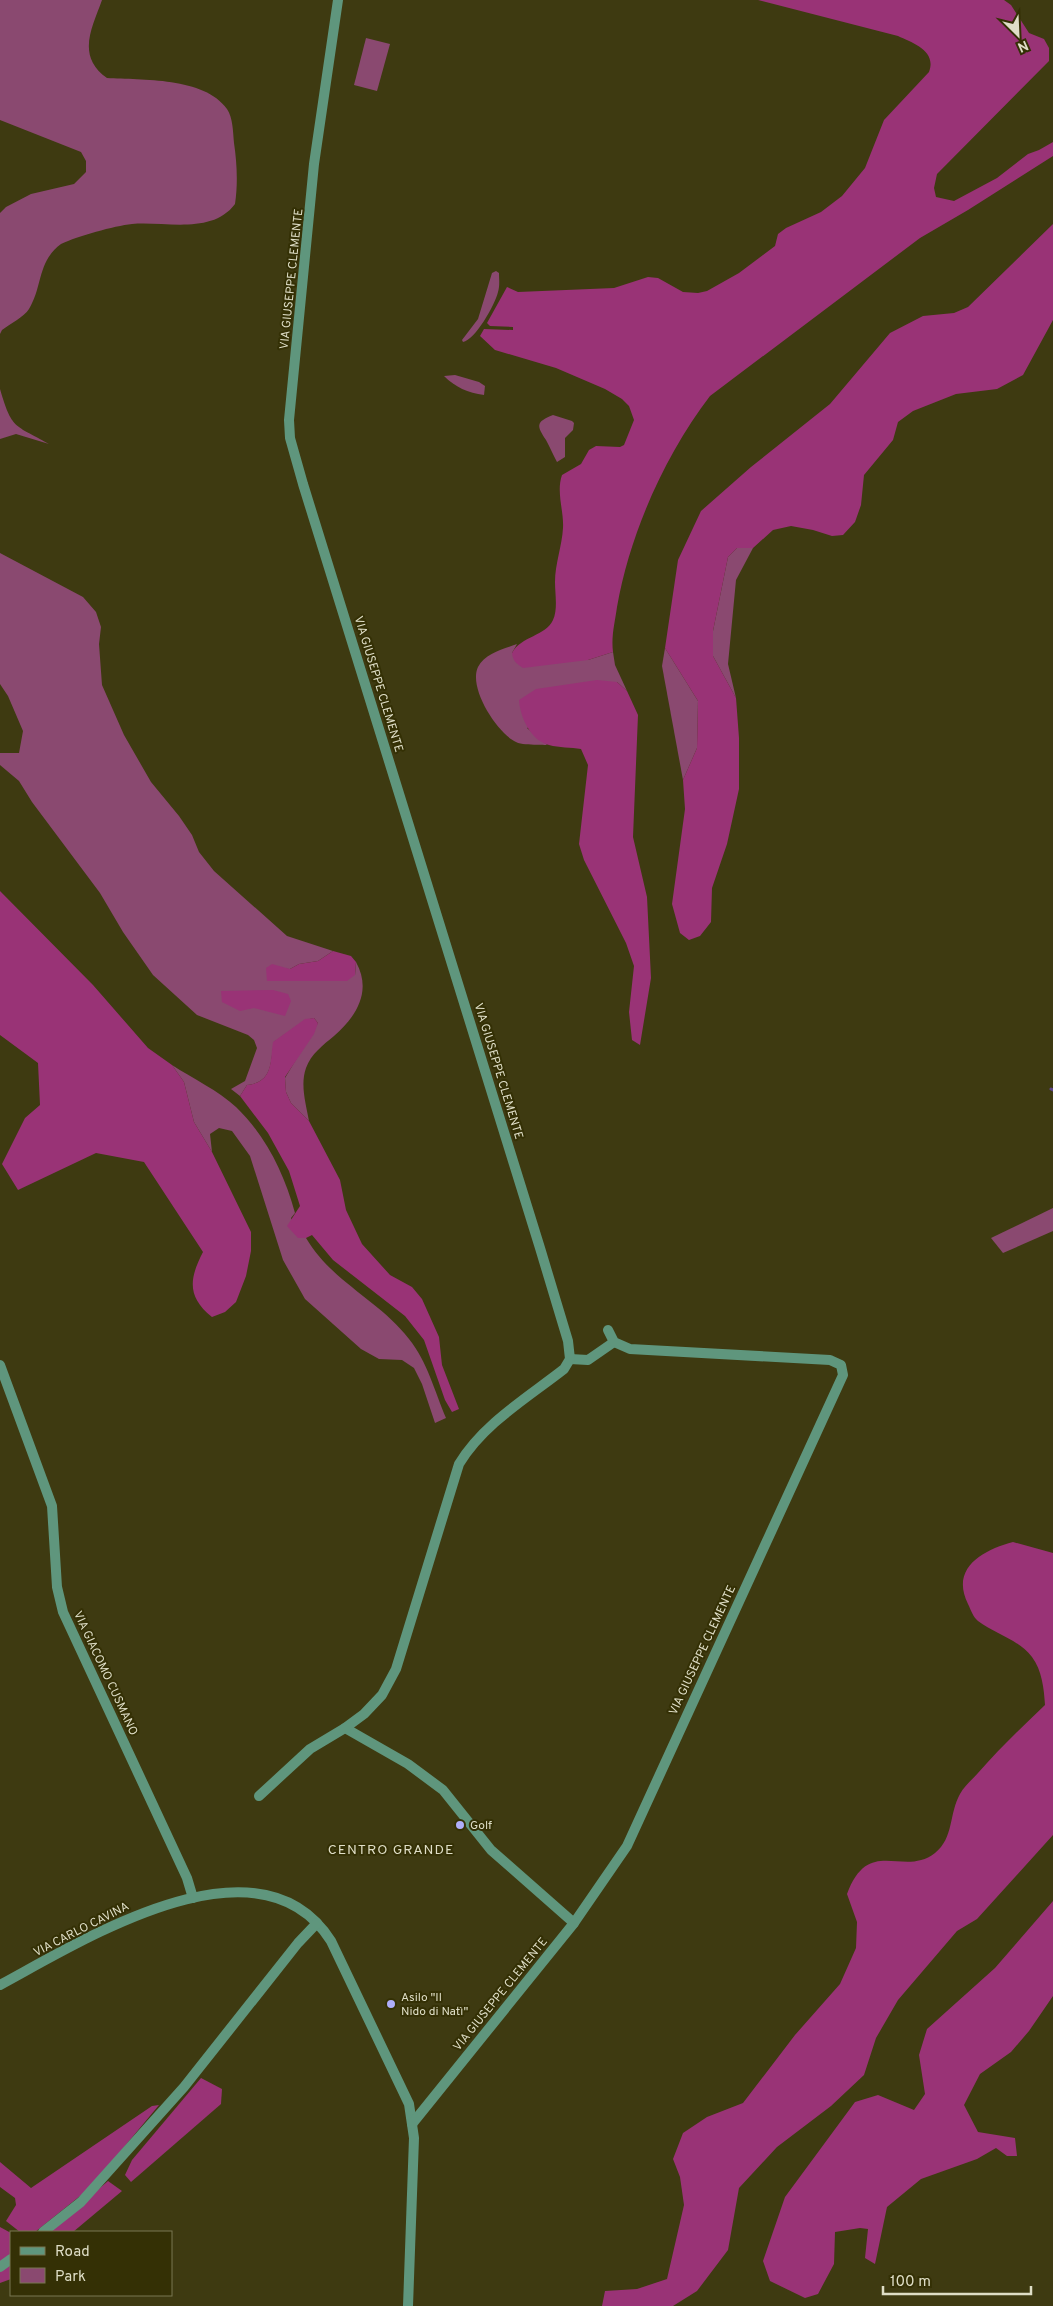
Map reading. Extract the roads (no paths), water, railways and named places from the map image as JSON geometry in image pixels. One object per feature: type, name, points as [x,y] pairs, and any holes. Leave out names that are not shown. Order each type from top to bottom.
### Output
[{"type":"street","name":"VIA GIUSEPPE CLEMENTE","points":[[338,0],[314,164],[289,420],[290,438],[540,1248],[568,1342],[570,1359]]},
{"type":"street","points":[[259,1796],[310,1749],[345,1728],[376,1702],[392,1678],[427,1571],[452,1484],[459,1464],[470,1446],[482,1434],[564,1369],[570,1359],[588,1360],[614,1342],[608,1330]]},
{"type":"street","name":"VIA GIUSEPPE CLEMENTE","points":[[412,2124],[574,1923],[626,1846],[843,1372],[838,1362],[830,1360],[630,1349],[614,1342]]},
{"type":"street","name":"VIA GIACOMO CUSMANO","points":[[0,1365],[52,1506],[57,1586],[63,1612],[187,1878],[193,1898]]},
{"type":"street","points":[[345,1728],[408,1764],[444,1790],[491,1850],[574,1923]]},
{"type":"street","name":"VIA CARLO CAVINA","points":[[0,1986],[116,1923],[153,1909],[193,1898],[215,1894],[262,1895],[285,1901],[302,1911],[317,1923],[332,1941],[409,2104],[414,2138],[408,2306]]},
{"type":"street","points":[[44,2231],[81,2202],[184,2087],[298,1943],[317,1923]]},
{"type":"place","name":"Golf","points":[[460,1825]]},
{"type":"place","name":"Asilo \"Il Nido di Natì\"","points":[[391,2004]]},
{"type":"district","name":"CENTRO GRANDE","points":[[391,1849]]}]
